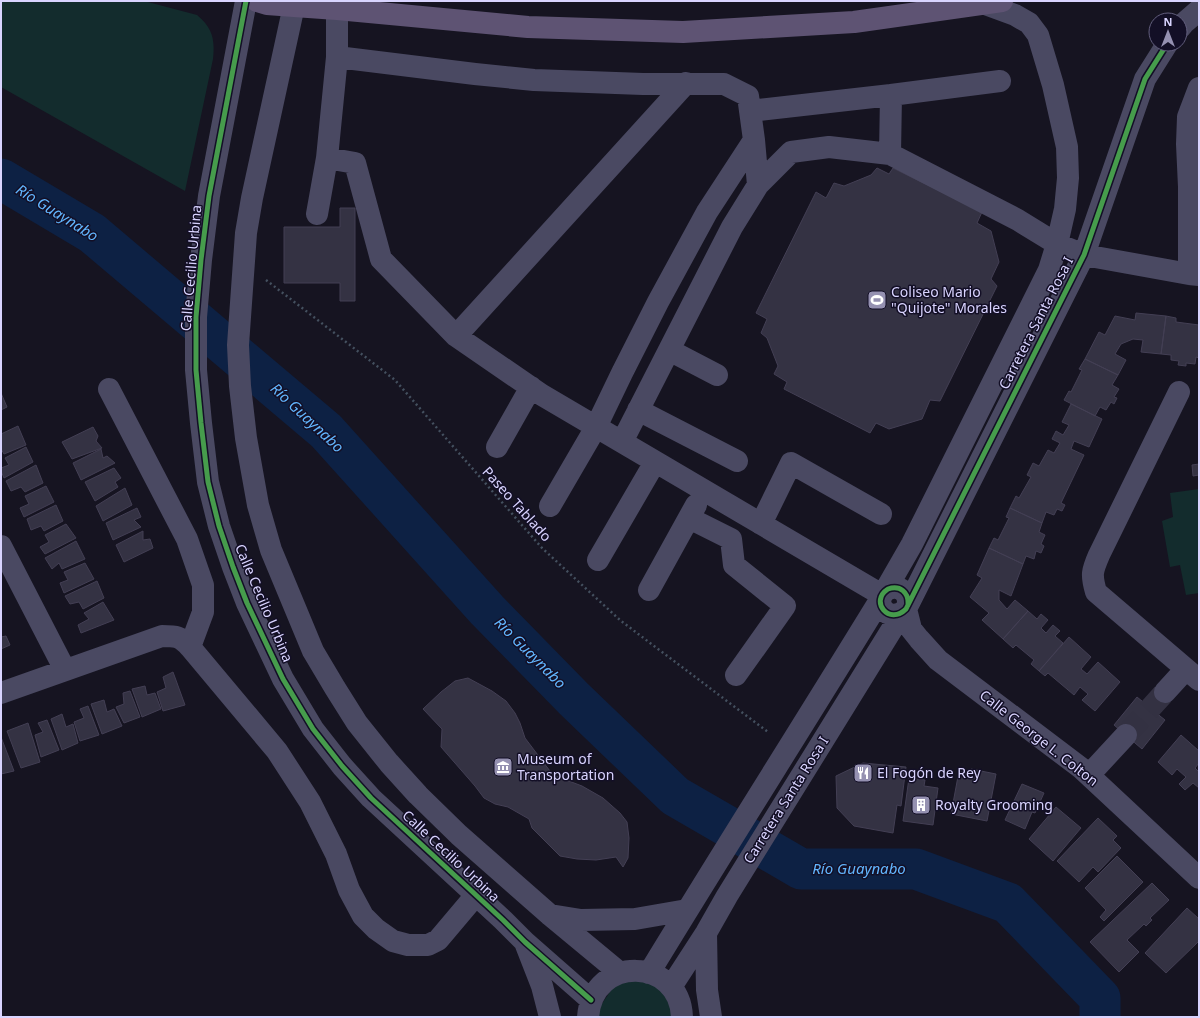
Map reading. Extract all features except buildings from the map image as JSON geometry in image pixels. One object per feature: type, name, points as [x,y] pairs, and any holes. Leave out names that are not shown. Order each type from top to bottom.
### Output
[{"type":"main road","points":[[257,1],[267,4],[294,4],[528,27],[684,32],[854,22],[993,2]]},
{"type":"street","name":"Calle Cecilio Urbina","points":[[246,1],[209,196],[196,317],[196,370],[201,423],[208,482],[219,526],[247,603],[283,679],[313,729],[342,766],[371,798],[476,895],[589,1008]]},
{"type":"street","name":"Carretera Santa Rosa I","points":[[649,973],[797,735],[912,544],[1049,270],[1065,209],[1068,178],[1067,147],[1053,85],[1038,35],[1028,23],[993,2]]},
{"type":"street","name":"Calle Cecilio Urbina","points":[[294,4],[252,198],[246,233],[238,344],[246,438],[258,505],[271,550],[313,651],[357,723],[389,763],[459,835],[550,915],[620,973]]},
{"type":"street","points":[[317,214],[327,158],[337,56],[337,9]]},
{"type":"street","points":[[1188,20],[1199,10]]},
{"type":"street","name":"Carretera Santa Rosa I","points":[[671,987],[706,933],[816,751],[905,609],[1084,255],[1145,79],[1162,52]]},
{"type":"street","points":[[337,56],[474,74],[534,80],[643,84],[724,84],[748,96],[758,185]]},
{"type":"street","points":[[750,111],[1000,81]]},
{"type":"street","points":[[456,336],[686,83]]},
{"type":"street","points":[[622,442],[732,228],[758,185],[791,152],[829,147],[890,154],[1018,220],[1057,244],[1084,255],[1194,274],[1187,144],[1188,118],[1199,88]]},
{"type":"street","points":[[890,154],[891,95]]},
{"type":"street","points":[[550,506],[596,427],[622,373],[707,212],[754,140]]},
{"type":"street","points":[[327,158],[355,163],[381,259],[456,336],[542,395],[882,595],[881,607],[885,612],[895,615],[905,609]]},
{"type":"street","points":[[707,212],[732,228]]},
{"type":"street","points":[[676,269],[702,285]]},
{"type":"street","points":[[652,315],[679,330]]},
{"type":"street","points":[[669,350],[717,375]]},
{"type":"street","points":[[622,373],[649,389]]},
{"type":"street","points":[[497,447],[531,387]]},
{"type":"street","points":[[109,389],[187,539],[203,585],[203,612],[190,647]]},
{"type":"street","points":[[1165,692],[1193,675],[1096,592],[1092,580],[1093,568],[1098,555],[1179,392]]},
{"type":"street","points":[[638,410],[737,460]]},
{"type":"street","points":[[598,560],[655,462]]},
{"type":"street","points":[[761,524],[791,464],[881,514]]},
{"type":"street","points":[[649,590],[704,491]]},
{"type":"street","points":[[689,518],[731,539],[734,565],[785,606],[736,675]]},
{"type":"street","points":[[1,546],[65,670]]},
{"type":"street","name":"Calle George L. Colton","points":[[905,609],[911,629],[918,639],[938,660],[1081,768],[1199,878]]},
{"type":"street","points":[[1,693],[162,636],[174,636],[182,639],[272,745],[285,764],[310,802],[336,854],[349,890],[363,916],[376,929],[393,941],[408,944],[428,945],[438,940],[476,895]]},
{"type":"street","points":[[1089,775],[1126,735]]},
{"type":"street","points":[[550,915],[581,920],[635,920],[687,910]]},
{"type":"street","points":[[706,933],[706,976],[711,1017]]},
{"type":"street","points":[[524,942],[542,986],[550,1017]]},
{"type":"street","points":[[589,1008],[600,986],[606,980],[620,973],[640,971],[657,976],[671,987],[680,1003],[682,1017]]},
{"type":"green space","points":[[1,1],[144,1],[197,15],[207,25],[213,40],[213,59],[185,191],[1,87]]},
{"type":"green space","points":[[1199,489],[1199,593],[1186,595],[1180,565],[1170,567],[1162,521],[1173,517],[1170,493]]},
{"type":"green space","points":[[618,980],[657,982],[677,1017],[593,1017]]},
{"type":"waterway","name":"Río Guaynabo","points":[[1,179],[92,233],[326,431],[487,610],[574,699],[675,796],[801,869],[916,869],[1008,903],[1100,998],[1100,1017]]},
{"type":"tunnel","points":[[1126,735],[1165,692]]},
{"type":"cycle path","points":[[246,1],[209,196],[196,317],[196,370],[208,482],[219,526],[233,567],[247,603],[283,679],[313,729],[342,766],[371,798],[525,942],[591,1000]]},
{"type":"cycle path","points":[[908,605],[908,600],[905,593],[896,588],[888,589],[880,600],[884,610],[893,615],[900,614],[906,609],[1084,255],[1145,79],[1162,52]]},
{"type":"place","name":"Coliseo Mario \"Quijote\" Morales","points":[[877,300]]},
{"type":"place","name":"Museum of Transportation","points":[[503,767]]},
{"type":"place","name":"El Fogón de Rey","points":[[863,773]]},
{"type":"place","name":"Royalty Grooming","points":[[921,805]]}]
